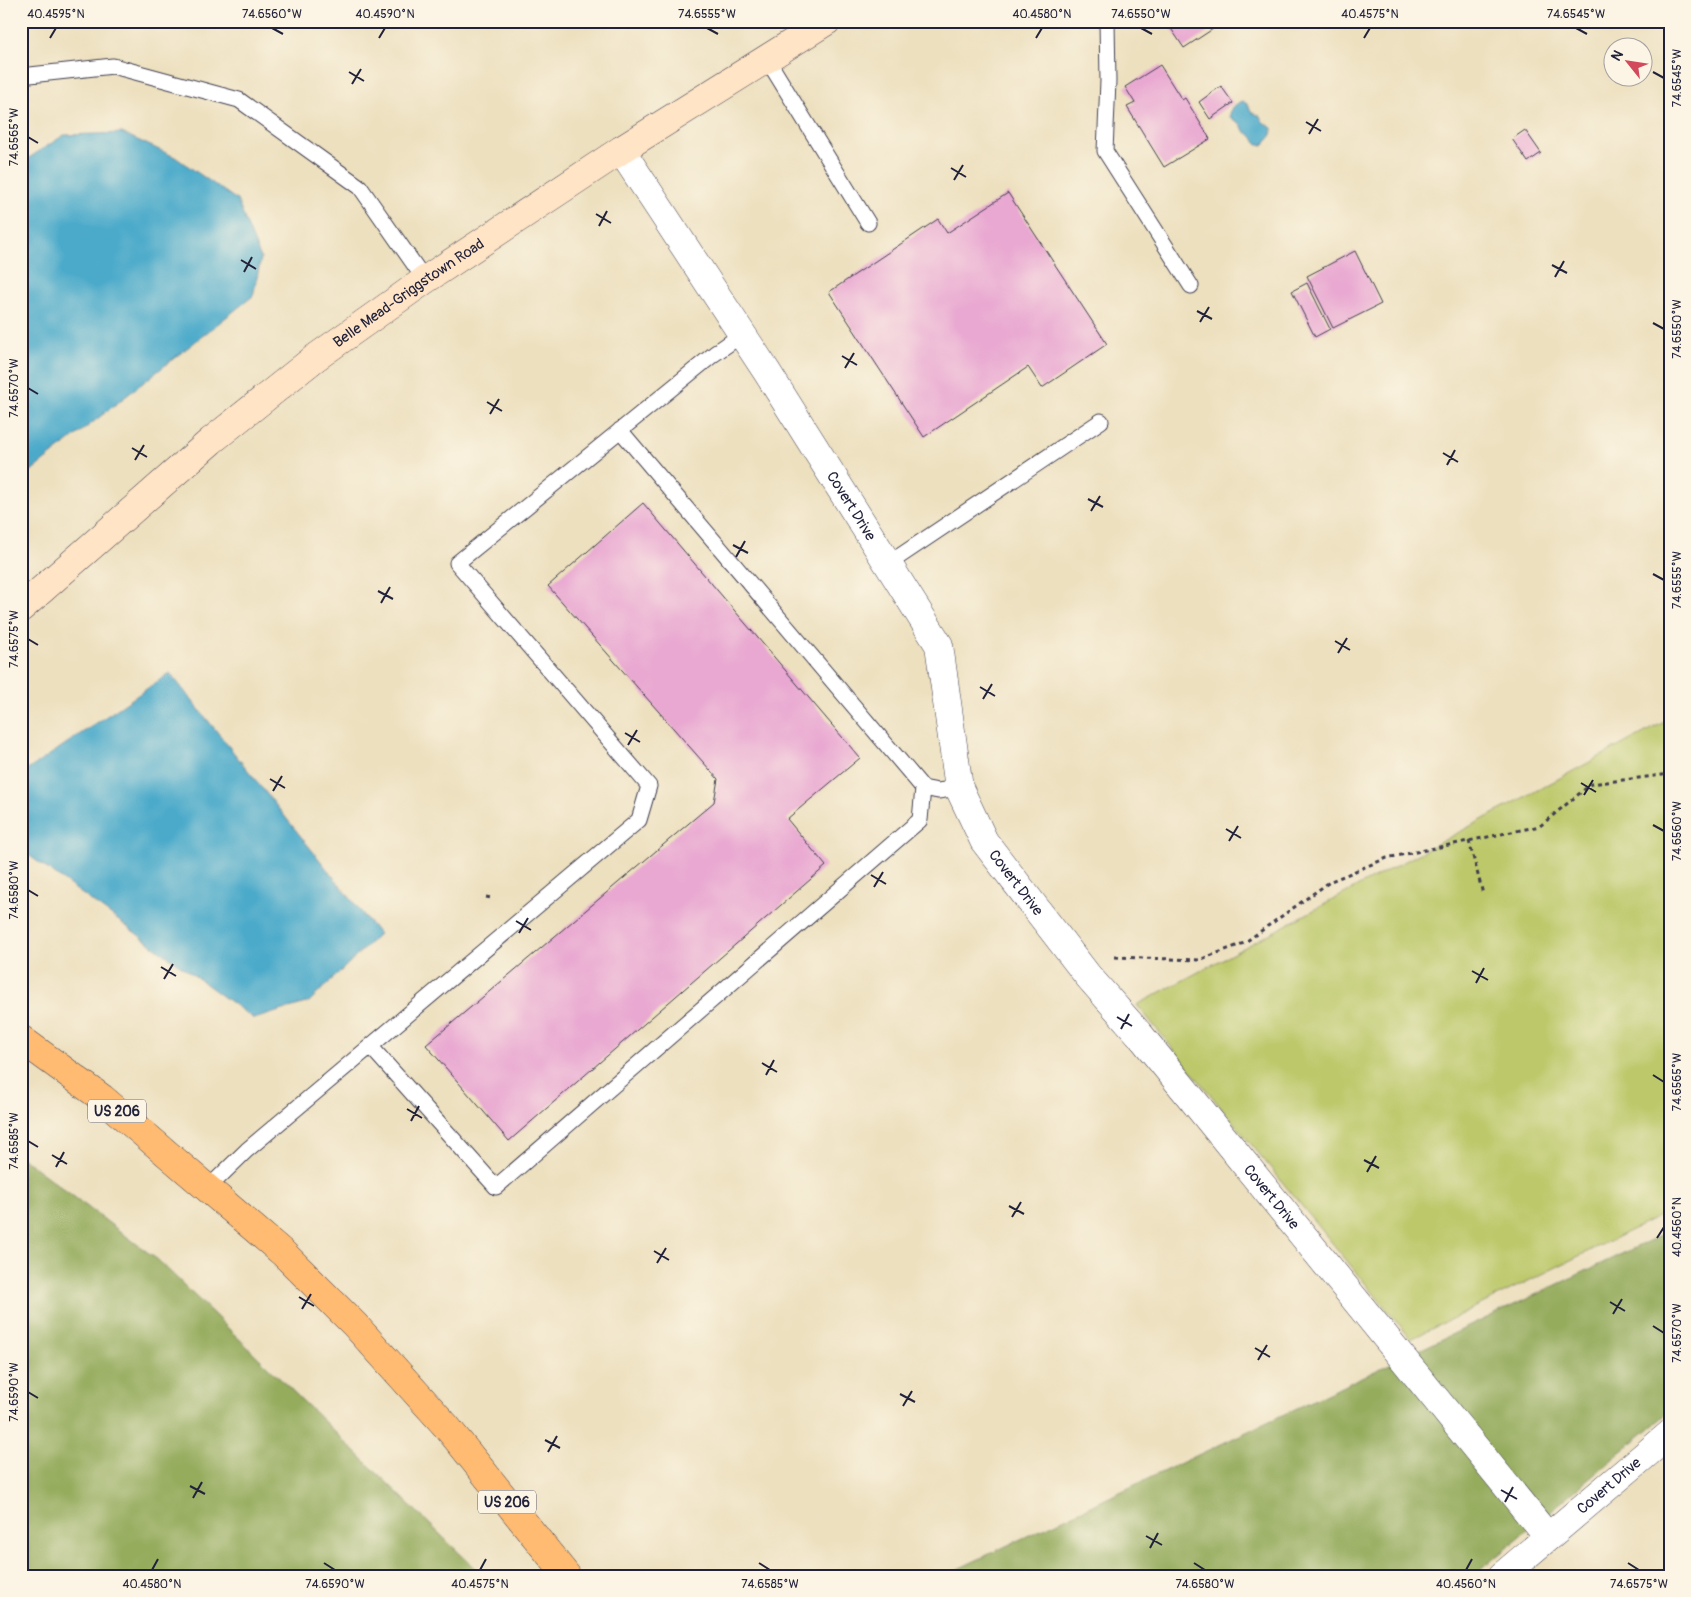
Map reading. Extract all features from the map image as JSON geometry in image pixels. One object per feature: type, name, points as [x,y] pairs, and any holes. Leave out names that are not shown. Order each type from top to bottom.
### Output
[{"type":"highway","name":"US 206","points":[[21,1039],[102,1098],[284,1254],[355,1325],[446,1428],[567,1576]]},
{"type":"street","name":"Belle Mead-Griggstown Road","points":[[21,608],[211,441],[315,358],[425,280],[622,150],[827,21]]},
{"type":"street","name":"Covert Drive","points":[[622,150],[939,644],[959,788],[984,841],[1088,976],[1147,1042],[1548,1537]]},
{"type":"street","name":"Covert Drive","points":[[1502,1576],[1670,1434]]},
{"type":"lane","points":[[1107,21],[1106,151],[1191,286]]},
{"type":"lane","points":[[768,59],[868,223]]},
{"type":"lane","points":[[21,76],[112,66],[239,100],[360,187],[425,280]]},
{"type":"lane","points":[[208,1188],[247,1150],[639,820],[649,786],[457,563],[714,354],[742,335]]},
{"type":"lane","points":[[888,564],[1102,420]]},
{"type":"lane","points":[[620,430],[924,788],[938,791],[959,788]]},
{"type":"lane","points":[[371,1047],[496,1187],[920,820],[924,788]]},
{"type":"path","points":[[1114,957],[1199,960],[1244,943],[1331,880],[1387,858],[1540,826],[1590,784],[1670,774]]},
{"type":"path","points":[[1468,841],[1483,894]]},
{"type":"path","points":[[486,898],[492,898]]},
{"type":"green space","points":[[1670,719],[1670,1211],[1411,1339],[1137,1005]]},
{"type":"green space","points":[[21,1157],[158,1260],[483,1576],[21,1576]]},
{"type":"green space","points":[[1670,1231],[1670,1411],[1473,1576],[943,1576]]},
{"type":"water","points":[[1243,101],[1252,112],[1260,116],[1263,122],[1272,128],[1272,135],[1263,145],[1256,143],[1252,136],[1244,131],[1241,124],[1230,117],[1234,107]]},
{"type":"water","points":[[122,133],[175,157],[237,200],[261,259],[253,296],[21,479],[21,163],[64,135]]},
{"type":"water","points":[[170,673],[379,934],[309,1002],[254,1019],[27,854],[21,842],[21,782],[26,771]]},
{"type":"building","points":[[1166,21],[1225,21],[1184,48]]},
{"type":"building","points":[[1160,65],[1182,100],[1185,98],[1210,139],[1164,167],[1127,107],[1135,103],[1125,87]]},
{"type":"building","points":[[1221,86],[1233,103],[1210,119],[1199,102]]},
{"type":"building","points":[[1525,130],[1541,153],[1528,162],[1512,139]]},
{"type":"building","points":[[1008,193],[1107,344],[1042,388],[1028,367],[924,437],[829,292],[938,219],[947,233]]},
{"type":"building","points":[[1355,251],[1381,304],[1333,328],[1307,276]]},
{"type":"building","points":[[1307,283],[1330,329],[1315,337],[1292,291]]},
{"type":"building","points":[[643,503],[860,758],[787,819],[826,866],[509,1141],[426,1045],[714,802],[718,779],[548,586]]}]
